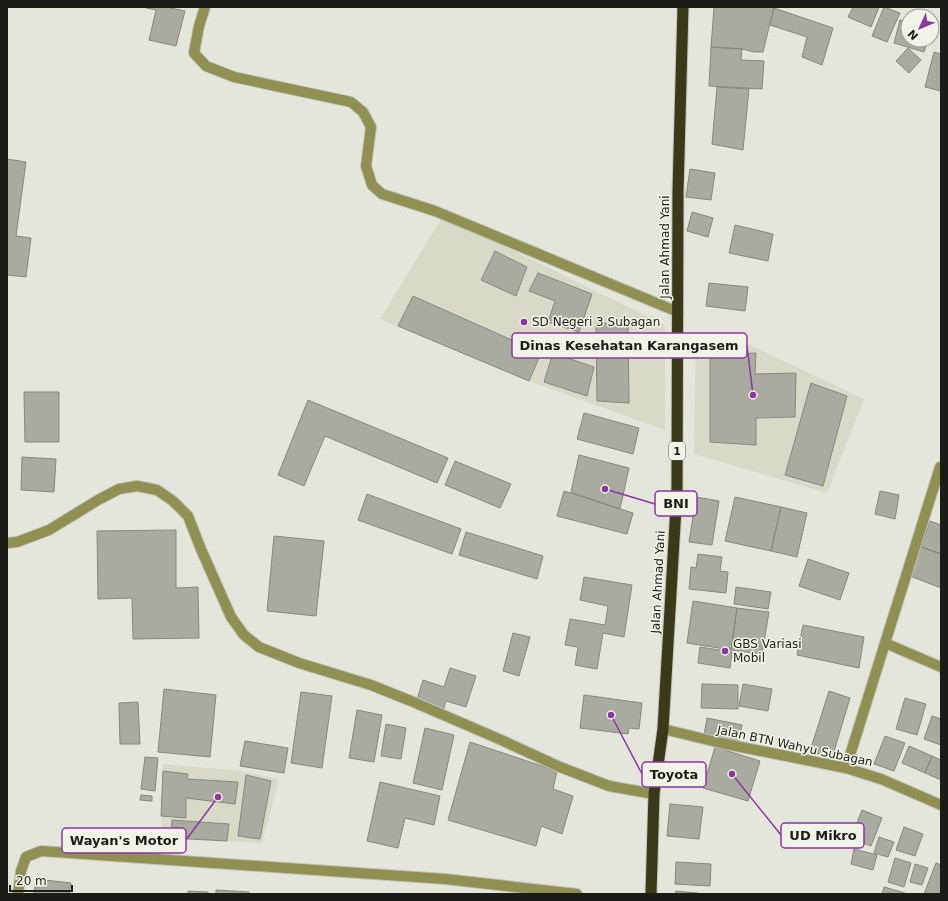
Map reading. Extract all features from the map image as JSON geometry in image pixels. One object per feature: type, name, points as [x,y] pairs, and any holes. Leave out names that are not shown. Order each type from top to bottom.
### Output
[{"type":"highway","name":"Jalan Ahmad Yani","points":[[651,894],[654,794],[663,729],[677,490],[678,191],[683,7]]},
{"type":"street","points":[[204,7],[194,53],[206,66],[234,77],[351,102],[363,112],[371,127],[366,166],[372,185],[382,194],[435,212],[678,312]]},
{"type":"street","points":[[846,768],[940,467]]},
{"type":"street","points":[[7,543],[17,542],[49,530],[119,489],[137,486],[157,490],[173,500],[188,516],[231,617],[244,635],[260,647],[299,663],[404,698],[560,767],[603,784],[654,794]]},
{"type":"street","points":[[885,643],[941,667]]},
{"type":"street","name":"Jalan BTN Wahyu Subagan","points":[[663,729],[721,744],[846,768],[881,779],[941,805]]},
{"type":"street","points":[[18,894],[21,870],[26,857],[41,852],[445,879],[577,894]]},
{"type":"shaded area","name":"SD Negeri 3 Subagan","points":[[443,216],[665,325],[665,430],[529,381],[380,319]]},
{"type":"shaded area","points":[[696,335],[737,339],[864,399],[827,493],[694,454]]},
{"type":"shaded area","points":[[163,764],[241,771],[279,779],[262,843],[161,837]]},
{"type":"building","points":[[142,7],[166,7],[185,11],[176,46],[149,40],[156,10]]},
{"type":"building","points":[[714,7],[774,7],[763,52],[711,47]]},
{"type":"building","points":[[853,7],[879,7],[871,27],[848,17]]},
{"type":"building","points":[[884,7],[900,13],[887,42],[872,36]]},
{"type":"building","points":[[774,8],[833,28],[822,65],[802,57],[807,37],[770,25]]},
{"type":"building","points":[[900,20],[900,45],[894,43]]},
{"type":"building","points":[[711,47],[742,49],[741,60],[764,61],[762,89],[709,86]]},
{"type":"building","points":[[908,48],[921,60],[909,73],[896,61]]},
{"type":"building","points":[[911,48],[925,48],[924,52]]},
{"type":"building","points":[[934,52],[941,54],[941,91],[925,87]]},
{"type":"building","points":[[717,87],[749,89],[743,150],[712,144]]},
{"type":"building","points":[[7,159],[26,162],[16,236],[31,238],[26,277],[7,275]]},
{"type":"building","points":[[690,169],[715,173],[711,200],[686,197]]},
{"type":"building","points":[[692,212],[713,218],[708,237],[687,231]]},
{"type":"building","points":[[735,225],[773,234],[768,261],[729,253]]},
{"type":"building","points":[[495,251],[527,267],[516,296],[481,280]]},
{"type":"building","points":[[538,273],[592,294],[579,332],[548,322],[555,301],[529,291]]},
{"type":"building","points":[[709,283],[748,287],[745,311],[706,306]]},
{"type":"building","points":[[413,296],[541,353],[529,381],[398,326]]},
{"type":"building","points":[[596,323],[628,324],[629,403],[597,401]]},
{"type":"building","points":[[553,353],[594,367],[587,396],[544,382]]},
{"type":"building","points":[[756,353],[755,374],[796,373],[795,417],[756,418],[756,445],[710,442],[710,356]]},
{"type":"building","points":[[811,383],[847,396],[823,486],[785,475]]},
{"type":"building","points":[[24,392],[59,392],[59,442],[25,442]]},
{"type":"building","points":[[308,400],[448,458],[437,483],[325,436],[304,486],[278,475]]},
{"type":"building","points":[[584,413],[639,428],[633,454],[577,439]]},
{"type":"building","points":[[579,455],[629,468],[620,509],[571,492]]},
{"type":"building","points":[[22,457],[56,459],[54,492],[21,490]]},
{"type":"building","points":[[455,461],[511,484],[500,508],[445,485]]},
{"type":"building","points":[[564,491],[633,513],[627,534],[557,516]]},
{"type":"building","points":[[880,491],[899,495],[895,519],[875,514]]},
{"type":"building","points":[[367,494],[461,529],[452,554],[358,520]]},
{"type":"building","points":[[696,497],[719,501],[712,545],[689,542]]},
{"type":"building","points":[[735,497],[781,507],[771,551],[725,541]]},
{"type":"building","points":[[781,507],[807,513],[797,557],[771,551]]},
{"type":"building","points":[[930,521],[941,525],[941,554],[921,547]]},
{"type":"building","points":[[176,530],[176,588],[198,587],[199,638],[133,639],[132,598],[98,599],[97,531]]},
{"type":"building","points":[[466,532],[543,556],[537,579],[459,555]]},
{"type":"building","points":[[274,536],[324,541],[316,616],[267,611]]},
{"type":"building","points":[[921,547],[941,554],[941,588],[910,576]]},
{"type":"building","points":[[698,554],[722,557],[720,571],[728,572],[726,593],[689,589],[691,567],[696,568]]},
{"type":"building","points":[[808,559],[849,573],[840,600],[799,586]]},
{"type":"building","points":[[584,577],[632,585],[624,637],[603,633],[597,669],[575,665],[578,647],[565,645],[570,619],[605,625],[608,606],[580,600]]},
{"type":"building","points":[[736,587],[771,592],[768,609],[734,604]]},
{"type":"building","points":[[693,601],[737,608],[731,650],[687,643]]},
{"type":"building","points":[[737,608],[769,612],[762,654],[731,650]]},
{"type":"building","points":[[803,625],[864,637],[859,668],[797,655]]},
{"type":"building","points":[[513,633],[530,637],[519,676],[503,671]]},
{"type":"building","points":[[700,647],[732,652],[730,668],[698,663]]},
{"type":"building","points":[[450,668],[476,676],[466,707],[446,701],[443,711],[416,703],[423,680],[444,687]]},
{"type":"building","points":[[702,684],[738,685],[738,709],[701,708]]},
{"type":"building","points":[[743,684],[772,689],[768,711],[739,706]]},
{"type":"building","points":[[164,689],[216,695],[210,757],[158,752]]},
{"type":"building","points":[[829,691],[850,698],[832,758],[810,751]]},
{"type":"building","points":[[301,692],[332,696],[322,768],[291,763]]},
{"type":"building","points":[[584,695],[642,703],[639,729],[629,728],[628,734],[580,728]]},
{"type":"building","points":[[905,698],[926,704],[917,735],[896,729]]},
{"type":"building","points":[[138,702],[140,744],[120,744],[119,703]]},
{"type":"building","points":[[357,710],[382,715],[374,762],[349,758]]},
{"type":"building","points":[[932,716],[941,719],[941,745],[924,739]]},
{"type":"building","points":[[707,718],[742,725],[738,743],[704,735]]},
{"type":"building","points":[[386,724],[406,728],[401,759],[381,756]]},
{"type":"building","points":[[425,728],[454,735],[442,790],[413,783]]},
{"type":"building","points":[[885,736],[905,743],[894,771],[874,764]]},
{"type":"building","points":[[245,741],[288,748],[284,773],[240,766]]},
{"type":"building","points":[[470,742],[557,771],[553,789],[573,796],[562,834],[541,826],[536,846],[448,820]]},
{"type":"building","points":[[909,746],[932,756],[925,773],[902,763]]},
{"type":"building","points":[[715,747],[760,761],[748,801],[703,788]]},
{"type":"building","points":[[932,756],[941,760],[941,780],[925,773]]},
{"type":"building","points":[[145,757],[158,758],[155,791],[141,789]]},
{"type":"building","points":[[163,771],[188,774],[187,779],[238,782],[235,804],[186,798],[186,818],[161,816]]},
{"type":"building","points":[[246,775],[271,781],[260,839],[238,836]]},
{"type":"building","points":[[380,782],[440,796],[434,825],[405,818],[398,848],[367,841]]},
{"type":"building","points":[[141,795],[152,796],[152,801],[140,800]]},
{"type":"building","points":[[670,804],[703,807],[699,839],[667,836]]},
{"type":"building","points":[[862,810],[882,818],[871,846],[851,838]]},
{"type":"building","points":[[172,820],[229,824],[227,841],[171,838]]},
{"type":"building","points":[[904,827],[923,834],[915,856],[896,850]]},
{"type":"building","points":[[879,837],[894,842],[888,857],[874,853]]},
{"type":"building","points":[[854,849],[877,855],[873,870],[851,864]]},
{"type":"building","points":[[895,858],[911,863],[904,887],[888,882]]},
{"type":"building","points":[[676,862],[711,864],[710,886],[675,884]]},
{"type":"building","points":[[936,863],[941,865],[941,894],[924,894]]},
{"type":"building","points":[[915,864],[928,868],[922,885],[910,882]]},
{"type":"building","points":[[36,879],[71,883],[69,894],[34,894]]},
{"type":"building","points":[[884,887],[905,893],[905,894],[882,894]]},
{"type":"building","points":[[216,890],[249,892],[249,894],[216,894]]},
{"type":"building","points":[[188,891],[208,892],[208,894],[188,894]]},
{"type":"building","points":[[676,891],[697,893],[701,894],[675,894]]},
{"type":"place","name":"SD Negeri 3 Subagan","points":[[524,322]]},
{"type":"place","name":"Dinas Kesehatan Karangasem","points":[[753,395]]},
{"type":"place","name":"BNI","points":[[605,489]]},
{"type":"place","name":"GBS Variasi Mobil","points":[[725,651]]},
{"type":"place","name":"Toyota","points":[[611,715]]},
{"type":"place","name":"UD Mikro","points":[[732,774]]},
{"type":"place","name":"Wayan's Motor","points":[[218,797]]}]
